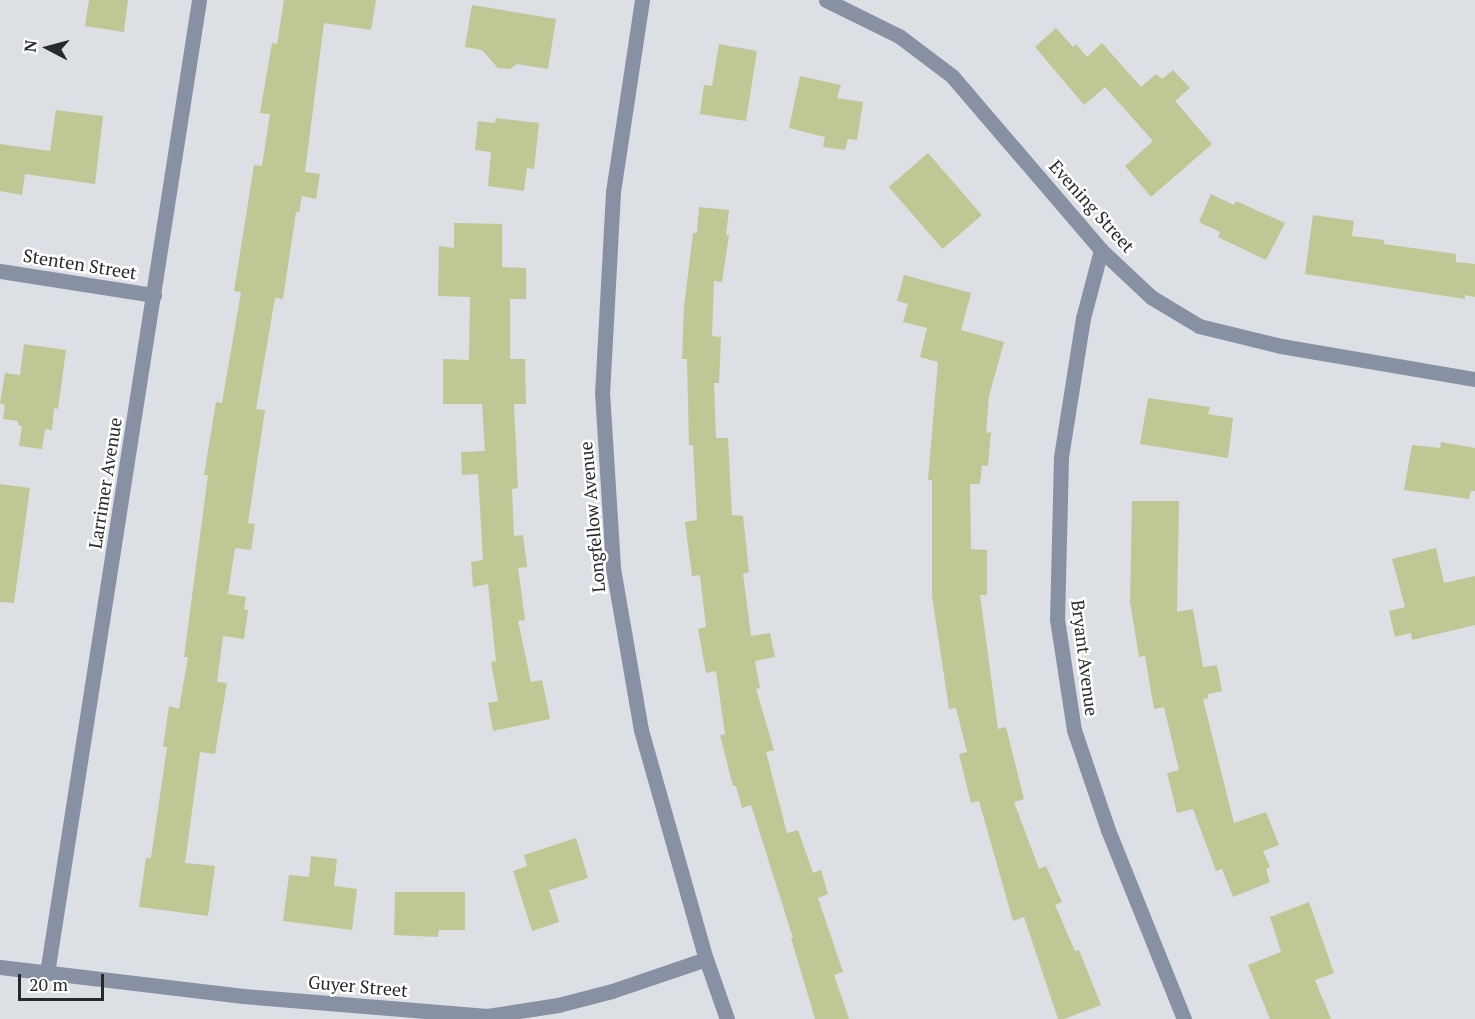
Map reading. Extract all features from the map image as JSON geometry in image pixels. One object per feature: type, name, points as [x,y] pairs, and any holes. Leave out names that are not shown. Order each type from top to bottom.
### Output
[{"type":"street","name":"Larrimer Avenue","points":[[47,973],[199,0]]},
{"type":"street","name":"Longfellow Avenue","points":[[642,0],[613,192],[603,369],[602,392],[613,568],[641,730],[706,959],[727,1019]]},
{"type":"street","name":"Evening Street","points":[[826,0],[899,36],[952,75],[1101,250],[1152,297],[1199,326],[1271,345],[1475,379]]},
{"type":"street","name":"Bryant Avenue","points":[[1101,250],[1083,318],[1061,457],[1057,619],[1074,730],[1108,830],[1184,1019]]},
{"type":"street","name":"Stenten Street","points":[[0,271],[154,295]]},
{"type":"street","name":"Guyer Street","points":[[0,967],[243,996],[487,1016],[558,1005],[612,991],[706,959]]},
{"type":"building","points":[[89,0],[128,0],[124,32],[85,26]]},
{"type":"building","points":[[284,0],[376,0],[371,30],[324,23],[305,172],[320,174],[316,199],[302,196],[299,213],[296,212],[283,299],[275,298],[256,409],[265,410],[248,523],[255,524],[251,550],[235,548],[228,594],[246,597],[244,609],[248,610],[244,639],[223,636],[217,682],[227,683],[215,754],[200,752],[185,863],[215,866],[208,916],[139,907],[146,858],[151,858],[167,747],[163,747],[169,706],[179,709],[188,657],[184,657],[208,475],[204,475],[216,402],[222,403],[241,292],[234,291],[254,165],[262,166],[270,114],[260,113],[272,43],[277,44]]},
{"type":"building","points":[[472,5],[556,19],[548,69],[517,64],[510,69],[498,68],[482,50],[465,47]]},
{"type":"building","points":[[1056,28],[1073,47],[1076,44],[1087,57],[1102,43],[1141,87],[1156,74],[1162,79],[1173,70],[1190,88],[1175,101],[1212,144],[1151,197],[1125,166],[1153,141],[1105,87],[1084,105],[1035,47]]},
{"type":"building","points":[[719,44],[757,51],[746,121],[700,114],[704,85],[712,86]]},
{"type":"building","points":[[800,76],[841,85],[837,98],[863,102],[857,140],[848,139],[845,150],[823,147],[825,137],[789,128]]},
{"type":"building","points":[[56,110],[103,116],[95,184],[25,174],[22,195],[0,191],[0,144],[50,151]]},
{"type":"building","points":[[496,118],[539,123],[534,169],[527,168],[524,191],[488,186],[491,152],[475,150],[478,121],[495,123]]},
{"type":"building","points":[[928,153],[982,215],[943,249],[889,187]]},
{"type":"building","points":[[1211,194],[1234,205],[1236,201],[1285,223],[1266,260],[1218,237],[1220,232],[1199,222]]},
{"type":"building","points":[[699,207],[729,210],[726,235],[729,235],[722,282],[714,281],[712,336],[721,337],[719,383],[714,383],[716,438],[728,438],[732,515],[743,516],[749,572],[743,574],[751,636],[770,633],[775,657],[755,661],[760,688],[756,689],[774,750],[766,752],[787,833],[798,830],[813,873],[821,870],[828,894],[818,898],[843,972],[834,975],[849,1019],[815,1019],[791,938],[793,938],[751,805],[742,808],[736,786],[733,786],[720,735],[725,734],[716,671],[706,673],[698,629],[706,627],[700,575],[692,576],[685,522],[697,520],[693,445],[689,445],[687,359],[682,359],[684,307],[693,233],[697,233]]},
{"type":"building","points":[[1313,215],[1354,221],[1352,236],[1384,240],[1384,244],[1456,254],[1456,262],[1475,264],[1475,297],[1465,295],[1465,299],[1305,274]]},
{"type":"building","points":[[454,223],[502,224],[502,267],[526,268],[526,299],[510,299],[510,359],[525,359],[526,404],[514,404],[518,488],[512,489],[514,536],[523,535],[527,567],[518,568],[525,620],[518,621],[531,682],[542,680],[550,719],[493,731],[488,703],[498,701],[491,662],[496,661],[488,584],[473,587],[471,562],[483,560],[478,474],[462,475],[461,452],[485,451],[482,404],[443,404],[443,359],[469,360],[470,297],[438,296],[439,246],[454,248]]},
{"type":"building","points":[[904,275],[971,293],[961,330],[1004,342],[989,396],[986,433],[991,432],[988,466],[982,465],[980,484],[970,484],[971,549],[987,550],[987,595],[980,595],[998,729],[1006,727],[1024,799],[1014,802],[1039,869],[1046,866],[1062,902],[1055,905],[1075,951],[1079,950],[1101,1005],[1064,1019],[1058,1019],[1024,917],[1013,921],[979,801],[971,803],[959,754],[967,752],[956,708],[949,709],[932,596],[932,480],[928,480],[938,362],[920,357],[927,328],[903,322],[908,304],[897,301]]},
{"type":"building","points":[[24,344],[66,350],[58,409],[54,408],[52,430],[45,429],[42,449],[19,446],[22,426],[18,425],[18,421],[3,419],[5,405],[0,403],[5,373],[20,375]]},
{"type":"building","points":[[1148,398],[1210,407],[1208,414],[1233,418],[1228,458],[1140,444]]},
{"type":"building","points":[[1441,442],[1475,448],[1475,491],[1471,491],[1469,499],[1404,490],[1412,445],[1440,448]]},
{"type":"building","points":[[0,484],[30,488],[14,603],[0,602]]},
{"type":"building","points":[[1132,501],[1179,501],[1177,612],[1193,609],[1203,667],[1217,665],[1222,691],[1208,694],[1208,698],[1203,699],[1234,823],[1266,812],[1279,845],[1263,851],[1270,867],[1266,869],[1270,882],[1233,897],[1222,869],[1216,871],[1193,809],[1177,813],[1167,773],[1179,770],[1164,707],[1154,709],[1145,656],[1139,657],[1130,602]]},
{"type":"building","points":[[1436,548],[1444,583],[1475,576],[1475,625],[1412,640],[1411,633],[1395,637],[1389,611],[1405,607],[1392,559]]},
{"type":"building","points":[[576,838],[588,878],[549,890],[559,922],[532,931],[513,871],[527,866],[524,855]]},
{"type":"building","points":[[311,856],[337,859],[334,886],[357,889],[352,930],[283,921],[289,875],[309,877]]},
{"type":"building","points":[[395,892],[465,892],[465,930],[439,930],[438,937],[394,935]]},
{"type":"building","points":[[1309,902],[1334,973],[1315,980],[1331,1019],[1270,1019],[1248,965],[1281,952],[1270,917]]}]
